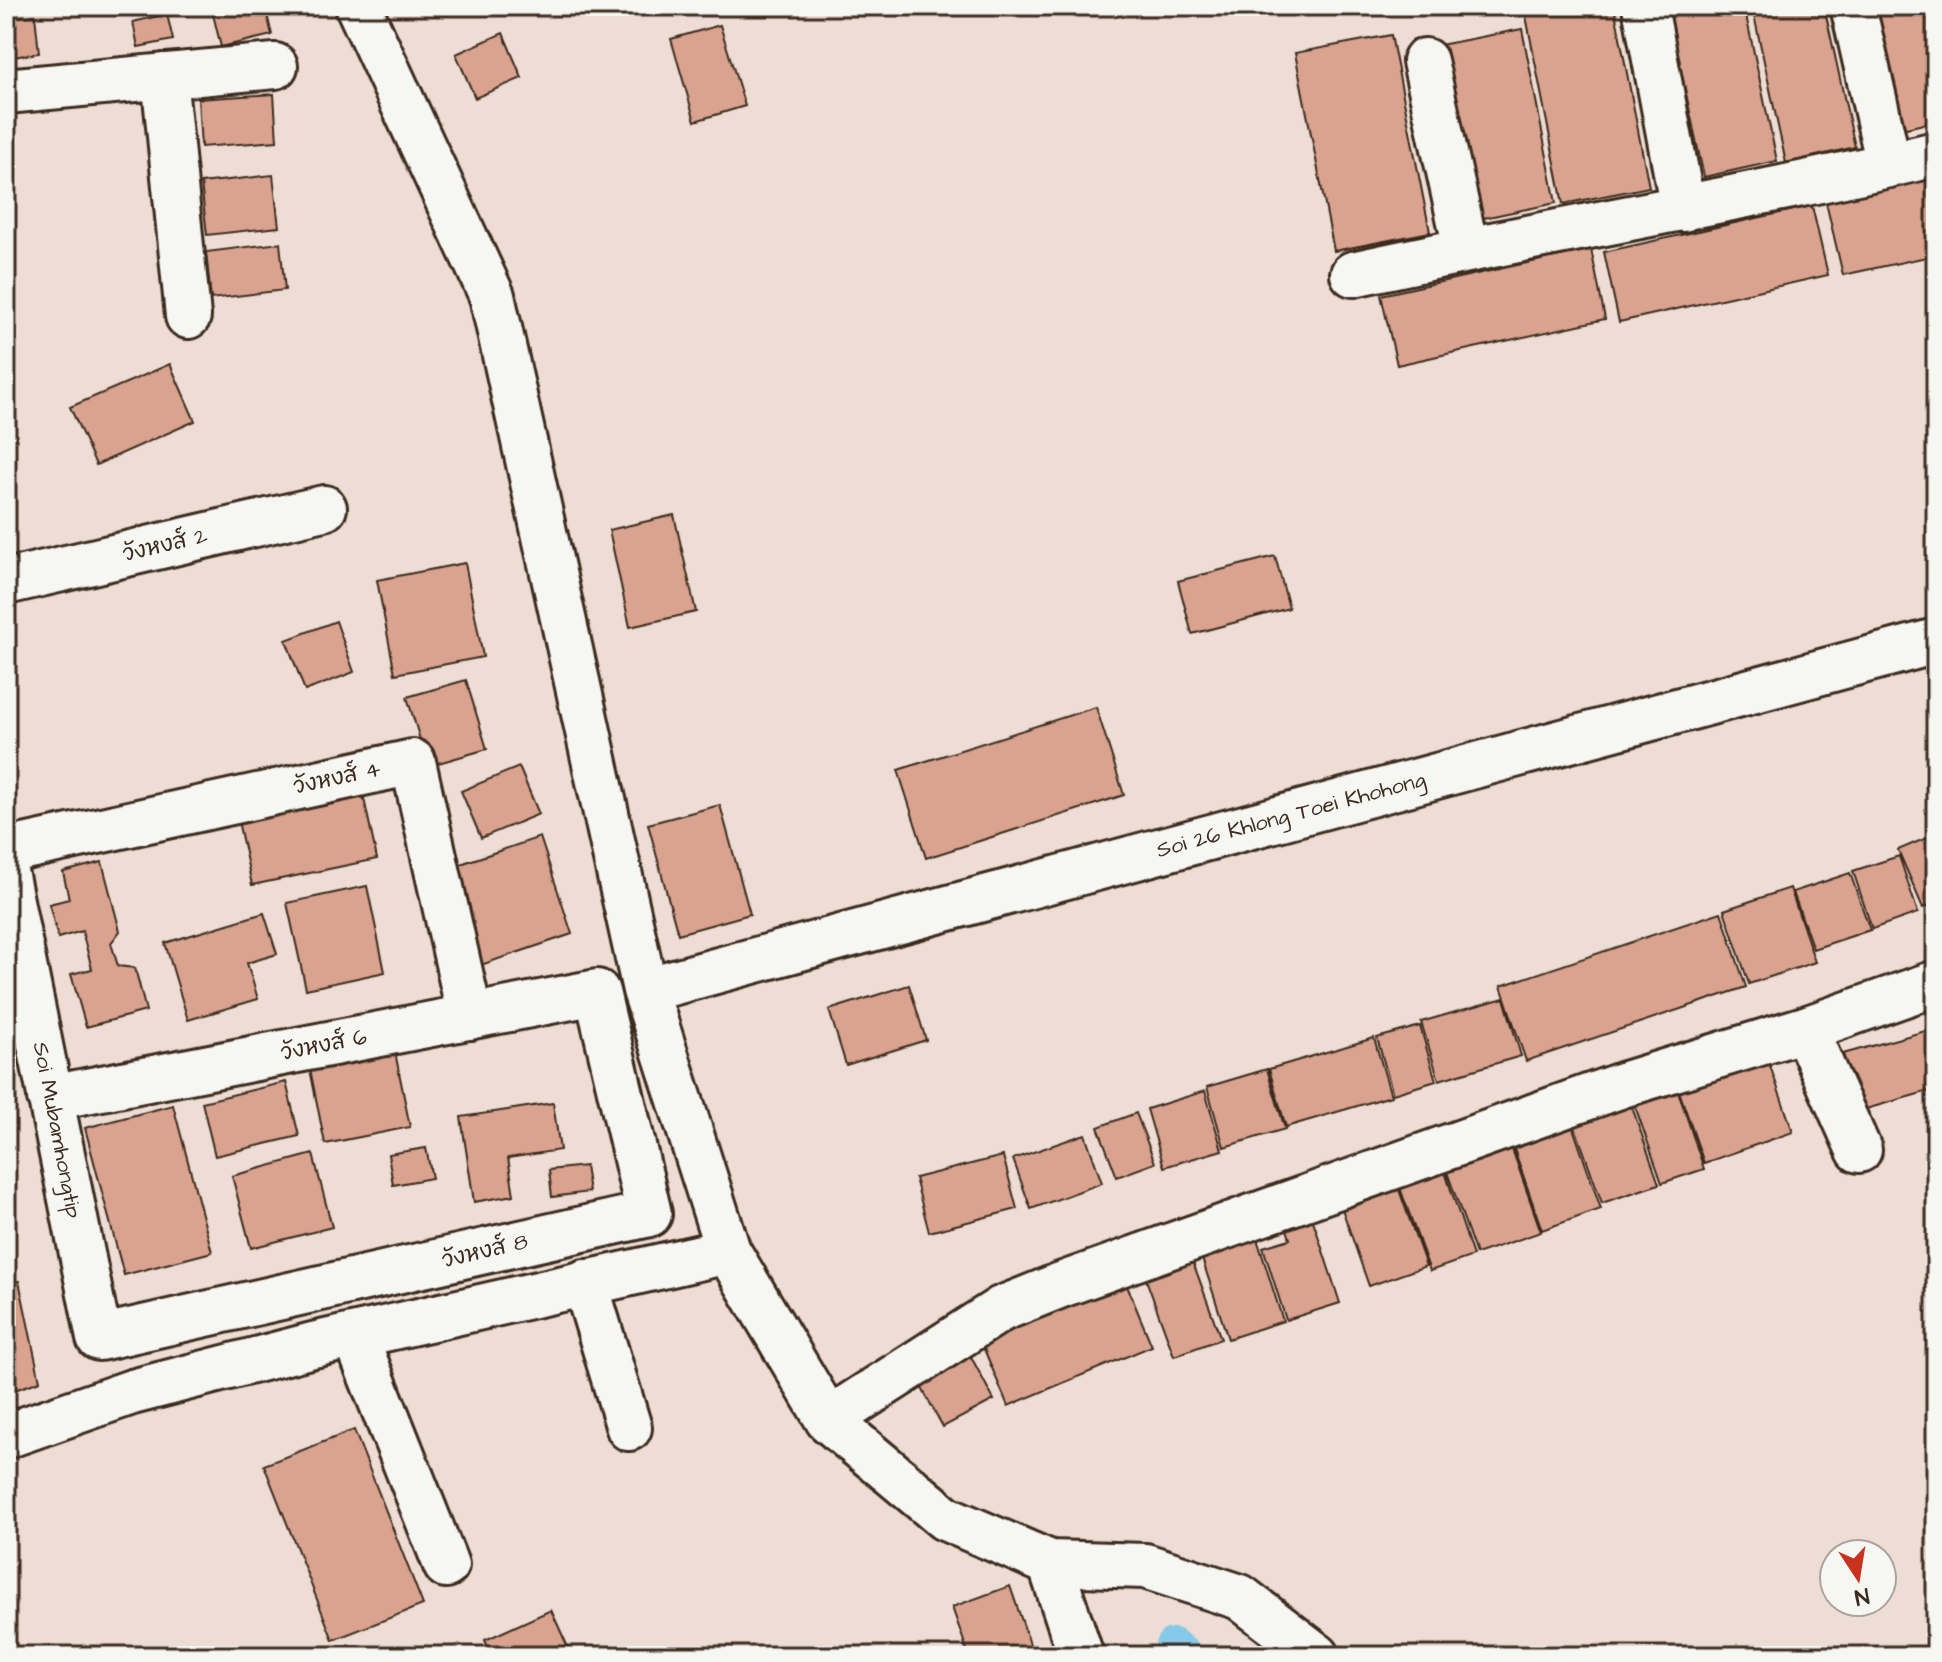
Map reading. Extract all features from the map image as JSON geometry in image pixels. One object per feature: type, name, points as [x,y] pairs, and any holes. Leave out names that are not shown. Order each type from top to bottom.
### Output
[{"type":"street","points":[[358,6],[492,296],[645,990],[728,1251],[828,1420],[945,1518],[1050,1563],[1145,1566],[1240,1597],[1317,1656]]},
{"type":"street","points":[[1645,6],[1683,209]]},
{"type":"street","points":[[1853,6],[1889,165]]},
{"type":"street","points":[[1425,61],[1466,249]]},
{"type":"street","points":[[6,91],[275,66]]},
{"type":"street","points":[[164,76],[188,316]]},
{"type":"street","points":[[1353,274],[1466,249],[1683,209],[1936,154]]},
{"type":"street","name":"วังหงส์ 2","points":[[6,582],[324,508]]},
{"type":"street","name":"Soi 26 Khlong Toei Khohong","points":[[645,990],[1936,641]]},
{"type":"street","name":"วังหงส์ 4","points":[[6,851],[413,762],[470,1017]]},
{"type":"street","name":"Soi Mubamhongtip","points":[[6,876],[20,1015],[50,1098],[99,1338]]},
{"type":"street","points":[[828,1420],[1001,1309],[1622,1085],[1805,1029],[1936,983]]},
{"type":"street","name":"วังหงส์ 6","points":[[50,1098],[597,992]]},
{"type":"street","name":"วังหงส์ 8","points":[[99,1338],[649,1214],[597,992]]},
{"type":"street","points":[[1805,1029],[1859,1150]]},
{"type":"street","points":[[6,1436],[132,1392],[355,1336],[728,1251]]},
{"type":"street","points":[[585,1282],[629,1428]]},
{"type":"street","points":[[355,1336],[446,1565]]},
{"type":"street","points":[[1050,1563],[1081,1656]]},
{"type":"building","points":[[211,6],[265,6],[272,35],[221,47]]},
{"type":"building","points":[[1549,6],[1614,6],[1649,187],[1563,204],[1525,11]]},
{"type":"building","points":[[1667,6],[1744,6],[1777,161],[1704,177]]},
{"type":"building","points":[[1752,6],[1824,6],[1855,147],[1786,163]]},
{"type":"building","points":[[1871,6],[1930,6],[1936,33],[1936,121],[1898,130]]},
{"type":"building","points":[[167,14],[173,40],[138,47],[133,22]]},
{"type":"building","points":[[35,15],[39,53],[6,58],[6,19]]},
{"type":"building","points":[[720,25],[745,106],[695,121],[671,39]]},
{"type":"building","points":[[1522,29],[1556,203],[1474,220],[1440,45]]},
{"type":"building","points":[[503,33],[522,78],[475,98],[456,54]]},
{"type":"building","points":[[1391,35],[1430,232],[1334,251],[1295,53]]},
{"type":"building","points":[[274,94],[277,141],[201,147],[198,99]]},
{"type":"building","points":[[1936,170],[1936,255],[1843,275],[1824,194]]},
{"type":"building","points":[[273,175],[279,227],[207,235],[201,183]]},
{"type":"building","points":[[1812,206],[1828,275],[1619,322],[1604,252]]},
{"type":"building","points":[[280,243],[285,290],[211,299],[206,252]]},
{"type":"building","points":[[1591,249],[1605,319],[1397,365],[1381,295]]},
{"type":"building","points":[[170,364],[195,421],[96,465],[70,407]]},
{"type":"building","points":[[674,515],[696,612],[630,627],[609,530]]},
{"type":"building","points":[[1275,556],[1289,608],[1192,634],[1178,581]]},
{"type":"building","points":[[465,563],[483,657],[395,674],[377,580]]},
{"type":"building","points":[[336,621],[354,672],[305,691],[286,640]]},
{"type":"building","points":[[466,680],[487,749],[428,766],[407,697]]},
{"type":"building","points":[[1096,707],[1124,795],[926,858],[898,770]]},
{"type":"building","points":[[519,767],[539,814],[481,838],[461,791]]},
{"type":"building","points":[[363,794],[377,859],[252,885],[238,821]]},
{"type":"building","points":[[720,805],[750,914],[678,934],[648,824]]},
{"type":"building","points":[[1936,834],[1936,903],[1923,908],[1898,850]]},
{"type":"building","points":[[540,837],[572,934],[478,966],[446,869]]},
{"type":"building","points":[[1899,856],[1918,913],[1872,929],[1853,871]]},
{"type":"building","points":[[102,862],[120,931],[111,943],[118,966],[135,968],[146,1011],[86,1027],[71,974],[92,969],[82,931],[58,938],[49,904],[69,899],[63,872]]},
{"type":"building","points":[[1850,873],[1870,930],[1813,949],[1793,892]]},
{"type":"building","points":[[367,886],[385,972],[306,989],[287,903]]},
{"type":"building","points":[[1790,888],[1815,962],[1749,984],[1724,910]]},
{"type":"building","points":[[1721,912],[1746,987],[1526,1061],[1501,986]]},
{"type":"building","points":[[264,913],[277,954],[247,963],[258,999],[188,1020],[165,943]]},
{"type":"building","points":[[909,985],[926,1040],[846,1065],[829,1010]]},
{"type":"building","points":[[1504,998],[1521,1056],[1439,1080],[1421,1022]]},
{"type":"building","points":[[1420,1026],[1436,1081],[1393,1094],[1377,1038]]},
{"type":"building","points":[[1936,1028],[1936,1089],[1859,1111],[1843,1054]]},
{"type":"building","points":[[1374,1038],[1391,1096],[1286,1127],[1269,1069]]},
{"type":"building","points":[[395,1052],[410,1127],[325,1144],[310,1069]]},
{"type":"building","points":[[1767,1057],[1793,1132],[1704,1163],[1678,1088]]},
{"type":"building","points":[[1267,1069],[1285,1129],[1224,1147],[1207,1087]]},
{"type":"building","points":[[286,1082],[299,1136],[215,1156],[202,1102]]},
{"type":"building","points":[[1677,1088],[1704,1169],[1662,1183],[1634,1103]]},
{"type":"building","points":[[1205,1091],[1222,1150],[1164,1167],[1147,1109]]},
{"type":"building","points":[[553,1103],[560,1150],[508,1158],[514,1195],[474,1202],[461,1117]]},
{"type":"building","points":[[1631,1104],[1659,1184],[1602,1203],[1574,1124]]},
{"type":"building","points":[[173,1105],[212,1252],[124,1275],[85,1128]]},
{"type":"building","points":[[1136,1113],[1155,1163],[1117,1177],[1098,1127]]},
{"type":"building","points":[[1572,1125],[1601,1209],[1542,1230],[1513,1146]]},
{"type":"building","points":[[1085,1134],[1102,1183],[1031,1209],[1013,1159]]},
{"type":"building","points":[[1511,1146],[1541,1232],[1476,1254],[1446,1169]]},
{"type":"building","points":[[426,1148],[432,1178],[393,1185],[388,1154]]},
{"type":"building","points":[[313,1154],[332,1227],[251,1248],[232,1176]]},
{"type":"building","points":[[1003,1156],[1017,1209],[929,1232],[915,1178]]},
{"type":"building","points":[[585,1166],[589,1192],[552,1197],[549,1170]]},
{"type":"building","points":[[1444,1169],[1473,1256],[1430,1271],[1399,1185]]},
{"type":"building","points":[[1398,1187],[1426,1266],[1369,1286],[1341,1206]]},
{"type":"building","points":[[1310,1211],[1340,1303],[1286,1320],[1263,1247],[1290,1239],[1284,1219]]},
{"type":"building","points":[[1253,1226],[1283,1321],[1228,1339],[1197,1243]]},
{"type":"building","points":[[1190,1254],[1221,1339],[1174,1356],[1143,1271]]},
{"type":"building","points":[[19,1281],[40,1381],[6,1393],[6,1284]]},
{"type":"building","points":[[1125,1281],[1152,1346],[1008,1406],[981,1342]]},
{"type":"building","points":[[969,1353],[994,1400],[943,1427],[918,1381]]},
{"type":"building","points":[[354,1430],[423,1605],[333,1640],[264,1465]]},
{"type":"building","points":[[1010,1586],[1034,1656],[969,1656],[952,1607]]},
{"type":"building","points":[[551,1610],[572,1656],[492,1656],[485,1640]]},
{"type":"waterway","points":[[1173,1646],[1185,1656]]}]
